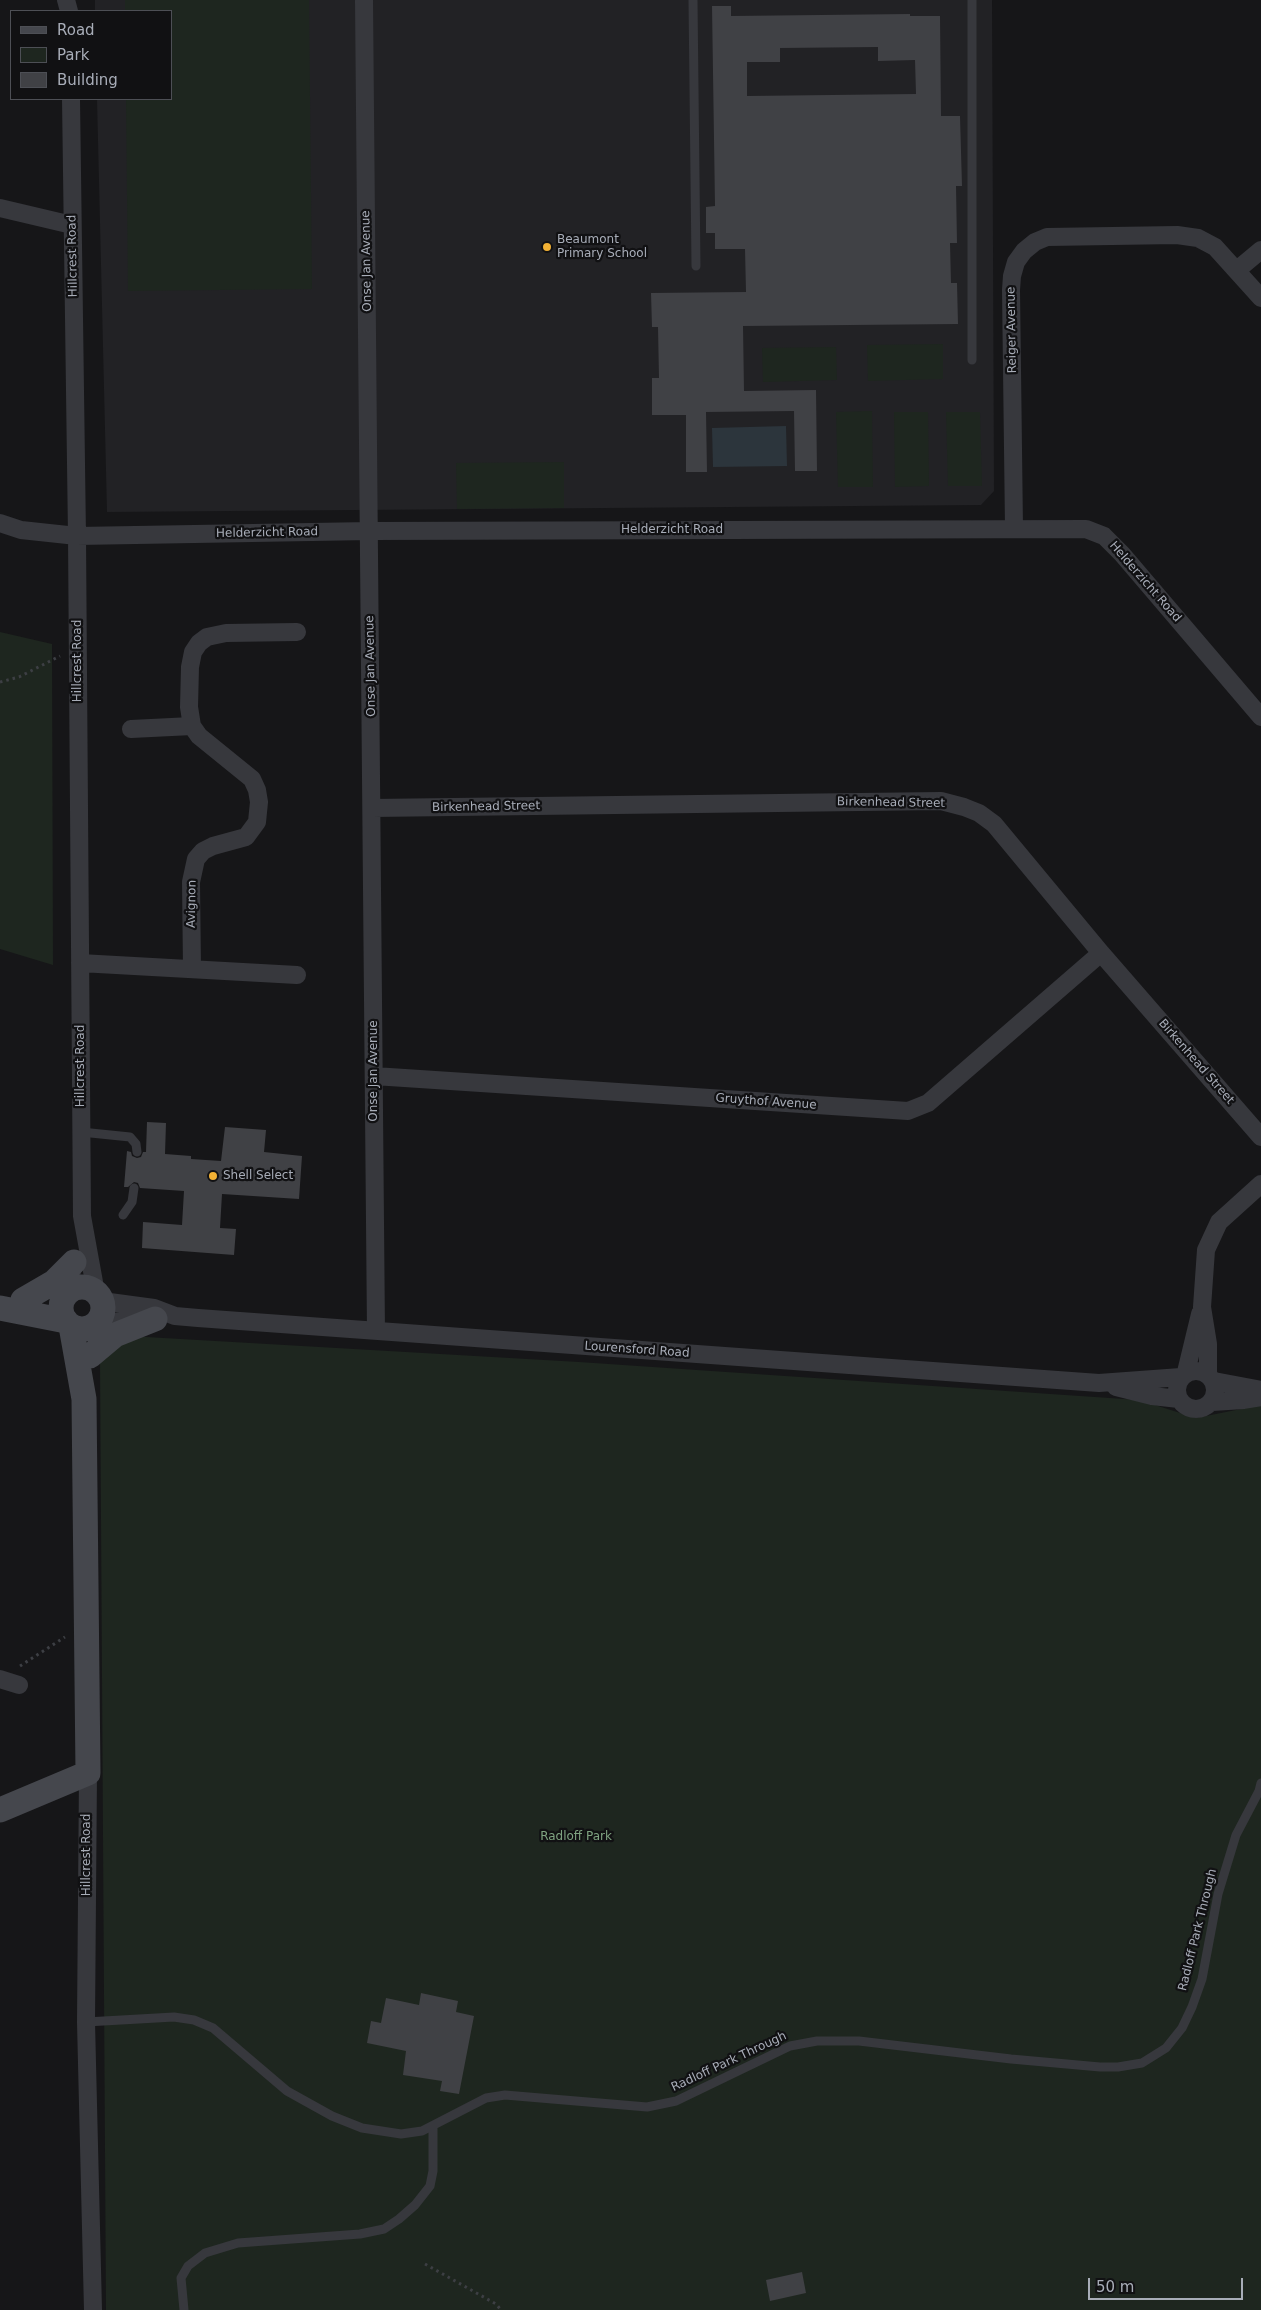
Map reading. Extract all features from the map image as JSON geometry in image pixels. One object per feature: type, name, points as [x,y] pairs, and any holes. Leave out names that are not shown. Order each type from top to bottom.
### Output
[{"type":"street","name":"Onse Jan Avenue","points":[[364,0],[376,1331]]},
{"type":"street","name":"Hillcrest Road","points":[[71,100],[77,536],[82,1223],[90,1356],[84,1399]]},
{"type":"street","points":[[0,208],[72,225]]},
{"type":"street","name":"Reiger Avenue","points":[[1014,528],[1011,290],[1016,262],[1024,252],[1035,242],[1047,237],[1177,235],[1198,238],[1215,247],[1261,298]]},
{"type":"street","points":[[1237,270],[1261,250]]},
{"type":"street","name":"Helderzicht Road","points":[[0,524],[21,530],[77,536],[370,531],[1086,529],[1104,536],[1122,554],[1261,717]]},
{"type":"street","points":[[131,729],[192,726],[189,707],[190,667],[193,652],[199,642],[207,637],[226,634],[298,632]]},
{"type":"street","name":"Avignon","points":[[192,726],[199,736],[252,779],[257,790],[258,802],[257,822],[246,837],[213,846],[203,851],[196,859],[191,882],[192,969]]},
{"type":"street","name":"Birkenhead Street","points":[[372,808],[941,801],[979,813],[994,824],[1100,953],[1261,1137]]},
{"type":"street","name":"Gruythof Avenue","points":[[374,1076],[908,1111],[928,1103],[1100,953]]},
{"type":"street","points":[[80,963],[297,975]]},
{"type":"street","points":[[1202,1307],[1212,1378],[1216,1392],[1212,1402],[1204,1408],[1195,1409],[1186,1406],[1180,1399],[1177,1388],[1184,1375],[1202,1307],[1206,1250],[1220,1222],[1261,1184]]},
{"type":"street","name":"Hillcrest Road","points":[[67,1294],[82,1223]]},
{"type":"street","points":[[8,1303],[54,1282],[74,1262]]},
{"type":"street","points":[[8,1303],[67,1294],[61,1310],[87,1315]]},
{"type":"street","name":"Lourensford Road","points":[[8,1303],[87,1315],[154,1308],[165,1318],[376,1331],[1099,1383],[1184,1375]]},
{"type":"street","name":"Hillcrest Road","points":[[87,1315],[84,1399],[88,1773],[86,2022],[93,2310]]},
{"type":"street","points":[[90,1356],[115,1335],[165,1318]]},
{"type":"street","points":[[1184,1375],[1198,1370],[1212,1378],[1261,1390]]},
{"type":"street","name":"Lourensford Road","points":[[1099,1383],[1152,1396],[1180,1399]]},
{"type":"street","points":[[1212,1402],[1261,1397]]},
{"type":"street","points":[[0,1679],[17,1677]]},
{"type":"street","points":[[0,1810],[88,1773]]},
{"type":"lane","points":[[693,0],[696,266]]},
{"type":"lane","points":[[972,0],[972,360]]},
{"type":"lane","points":[[81,1132],[130,1137],[136,1144],[137,1152]]},
{"type":"lane","points":[[123,1215],[132,1202],[134,1188]]},
{"type":"lane","name":"Radloff Park Through","points":[[86,2022],[174,2017],[194,2020],[213,2028],[287,2091],[332,2116],[362,2128],[401,2134],[422,2131],[486,2098],[505,2095],[647,2107],[676,2101],[790,2046],[817,2041],[858,2041],[1011,2059],[1100,2067],[1118,2067],[1142,2063],[1166,2048],[1182,2028],[1192,2007],[1202,1979],[1218,1894],[1236,1835],[1259,1792],[1261,1784]]},
{"type":"lane","points":[[184,2310],[181,2278],[188,2266],[205,2253],[238,2244],[360,2234],[384,2229],[399,2219],[415,2205],[430,2186],[434,2171],[432,2126]]},
{"type":"path","points":[[0,682],[19,677],[78,646]]},
{"type":"path","points":[[17,1677],[86,1622]]},
{"type":"path","points":[[425,2264],[496,2304],[501,2310]]},
{"type":"shaded area","name":"Beaumont Primary School","points":[[95,0],[992,0],[994,491],[981,505],[107,512],[97,100],[172,100],[172,10],[95,10]]},
{"type":"shaded area","points":[[786,426],[787,466],[713,467],[712,428]]},
{"type":"green space","points":[[125,0],[309,0],[312,289],[128,291],[126,100],[172,100],[172,10],[125,10]]},
{"type":"green space","points":[[943,344],[943,379],[868,381],[867,345]]},
{"type":"green space","points":[[836,347],[837,380],[763,382],[762,348]]},
{"type":"green space","points":[[872,411],[873,487],[838,487],[836,412]]},
{"type":"green space","points":[[894,412],[928,412],[929,486],[895,487]]},
{"type":"green space","points":[[946,412],[980,412],[982,486],[948,486]]},
{"type":"green space","points":[[564,462],[564,508],[457,509],[456,463]]},
{"type":"green space","points":[[0,632],[52,644],[53,965],[0,949]]},
{"type":"green space","name":"Radloff Park","points":[[129,1336],[579,1362],[1139,1400],[1196,1418],[1261,1405],[1261,2310],[106,2310],[100,1361]]},
{"type":"building","points":[[712,6],[731,6],[731,16],[910,14],[910,16],[940,16],[941,116],[960,116],[962,186],[956,186],[957,243],[950,243],[951,283],[957,283],[958,324],[743,326],[744,391],[816,390],[817,471],[795,471],[794,411],[706,412],[707,472],[686,472],[686,415],[652,415],[652,378],[659,378],[658,327],[652,327],[651,293],[746,292],[745,249],[715,249],[715,233],[706,233],[706,207],[715,206]],"holes":[[[878,47],[878,61],[915,60],[916,94],[747,96],[747,62],[780,62],[780,48]]]},
{"type":"building","points":[[147,1122],[166,1123],[165,1154],[191,1156],[191,1159],[221,1161],[225,1127],[266,1130],[264,1152],[302,1156],[299,1199],[222,1194],[220,1228],[236,1229],[234,1255],[142,1248],[143,1222],[182,1225],[184,1191],[140,1188],[138,1183],[134,1182],[128,1187],[124,1187],[127,1151],[137,1158],[141,1157],[143,1152],[146,1152]]},
{"type":"building","points":[[421,1993],[458,2001],[456,2012],[474,2016],[459,2094],[440,2091],[442,2081],[403,2075],[406,2051],[367,2043],[371,2021],[381,2023],[386,1998],[419,2005]]},
{"type":"building","points":[[802,2272],[806,2293],[770,2301],[766,2280]]},
{"type":"place","name":"Beaumont Primary School","points":[[547,247]]},
{"type":"place","name":"Shell Select","points":[[213,1176]]}]
